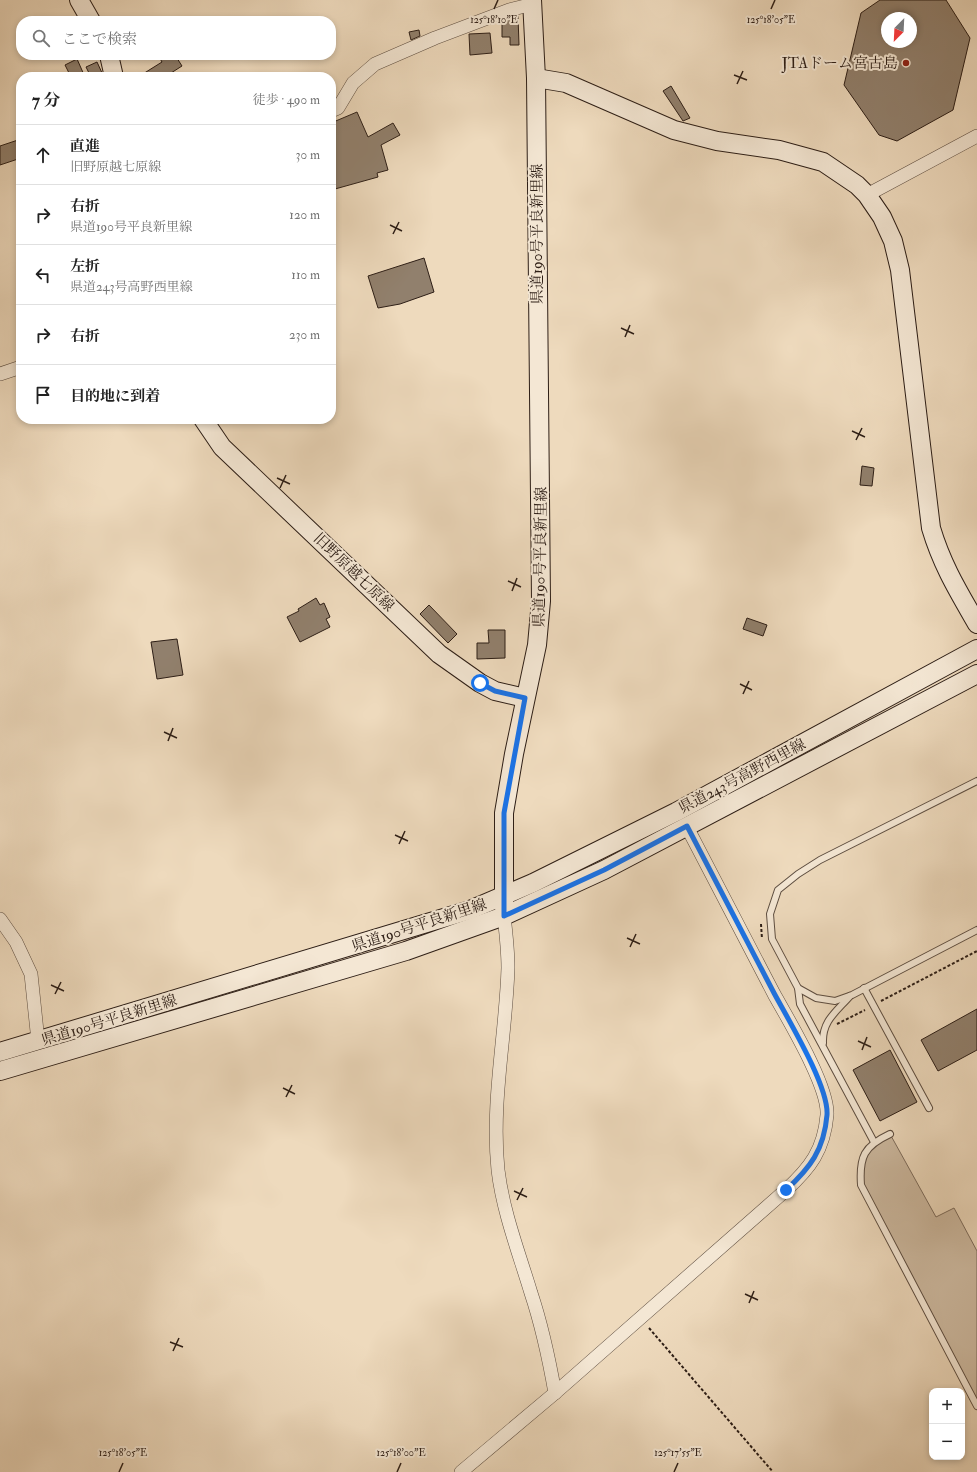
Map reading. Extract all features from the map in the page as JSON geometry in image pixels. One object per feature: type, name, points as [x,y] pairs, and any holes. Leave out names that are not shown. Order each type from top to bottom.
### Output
[{"type":"main road","points":[[79,0],[88,16]]},
{"type":"main road","name":"県道190号平良新里線","points":[[0,1052],[470,910],[504,897],[504,813],[525,698],[537,645],[542,594],[536,78],[533,2]]},
{"type":"main road","points":[[110,60],[113,72]]},
{"type":"main road","points":[[536,78],[566,82],[674,130],[717,141],[779,150],[824,162],[857,185],[867,195],[882,217],[893,240],[900,270],[931,528],[940,556],[949,576],[977,624]]},
{"type":"main road","name":"旧野原越七原線","points":[[206,424],[222,447],[439,654],[480,683],[495,691],[525,698]]},
{"type":"main road","name":"県道243号高野西里線","points":[[504,897],[676,812],[977,649]]},
{"type":"main road","name":"県道243号高野西里線","points":[[504,916],[604,870],[977,674]]},
{"type":"main road","points":[[504,897],[504,916]]},
{"type":"main road","name":"県道190号平良新里線","points":[[0,1071],[406,951],[504,916]]},
{"type":"street","points":[[336,109],[338,108],[353,83],[375,64],[442,35],[533,2]]},
{"type":"street","points":[[867,195],[977,136]]},
{"type":"street","points":[[0,374],[16,369]]},
{"type":"street","points":[[461,1472],[555,1393],[807,1170],[817,1153],[827,1115],[826,1101],[809,1060],[687,826]]},
{"type":"street","points":[[504,916],[508,967],[498,1078],[496,1145],[498,1170],[502,1197],[549,1357],[555,1393]]},
{"type":"street","points":[[0,919],[16,942],[31,974],[38,1041]]},
{"type":"lane","points":[[874,1142],[800,1004],[798,988],[772,939],[770,914],[778,890],[798,874],[820,860],[977,781]]},
{"type":"lane","points":[[798,988],[816,998],[835,1001],[852,995],[977,930]]},
{"type":"lane","points":[[864,988],[929,1108]]},
{"type":"lane","points":[[823,1046],[822,1032],[826,1023],[852,995]]},
{"type":"lane","points":[[890,1134],[874,1142],[865,1152],[860,1167],[861,1185],[977,1406]]},
{"type":"path","points":[[822,1032],[977,951]]},
{"type":"path","points":[[640,1318],[773,1472]]},
{"type":"shaded area","points":[[890,1134],[936,1217],[954,1208],[977,1251],[977,1406],[861,1185],[865,1152]]},
{"type":"building","name":"JTAドーム宮古島","points":[[880,0],[946,0],[970,38],[953,110],[897,141],[879,135],[844,85],[861,13]]},
{"type":"building","points":[[518,16],[519,45],[510,45],[510,37],[502,37],[502,21]]},
{"type":"building","points":[[419,30],[420,36],[411,40],[409,32]]},
{"type":"building","points":[[490,33],[492,53],[470,55],[469,34]]},
{"type":"building","points":[[77,60],[83,72],[68,72],[65,65]]},
{"type":"building","points":[[161,60],[178,60],[182,66],[173,72],[146,72],[162,62]]},
{"type":"building","points":[[97,62],[102,72],[88,72],[86,67]]},
{"type":"building","points":[[671,86],[690,118],[683,121],[663,91]]},
{"type":"building","points":[[357,112],[368,137],[393,123],[400,135],[381,145],[388,170],[377,173],[378,177],[336,189],[336,121]]},
{"type":"building","points":[[16,141],[16,160],[0,165],[0,146]]},
{"type":"building","points":[[424,258],[434,292],[400,304],[378,308],[368,276]]},
{"type":"building","points":[[862,466],[874,468],[872,486],[860,485]]},
{"type":"building","points":[[316,598],[320,605],[324,603],[330,617],[326,619],[330,627],[300,642],[287,617],[299,611],[298,609]]},
{"type":"building","points":[[429,605],[457,634],[448,643],[420,614]]},
{"type":"building","points":[[747,618],[767,625],[763,636],[743,629]]},
{"type":"building","points":[[488,630],[505,630],[505,658],[477,659],[477,643],[489,643]]},
{"type":"building","points":[[177,639],[183,675],[157,679],[151,642]]},
{"type":"building","points":[[977,1009],[977,1050],[938,1071],[921,1040]]},
{"type":"building","points":[[890,1050],[917,1102],[880,1121],[853,1070]]},
{"type":"place","name":"JTAドーム宮古島","points":[[906,63]]},
{"type":"route","points":[[480,683],[495,691],[525,698],[508,784],[504,813],[504,916],[541,901],[604,870],[687,826],[809,1060],[826,1101],[827,1115],[824,1133],[817,1153],[807,1170],[786,1190]]}]
